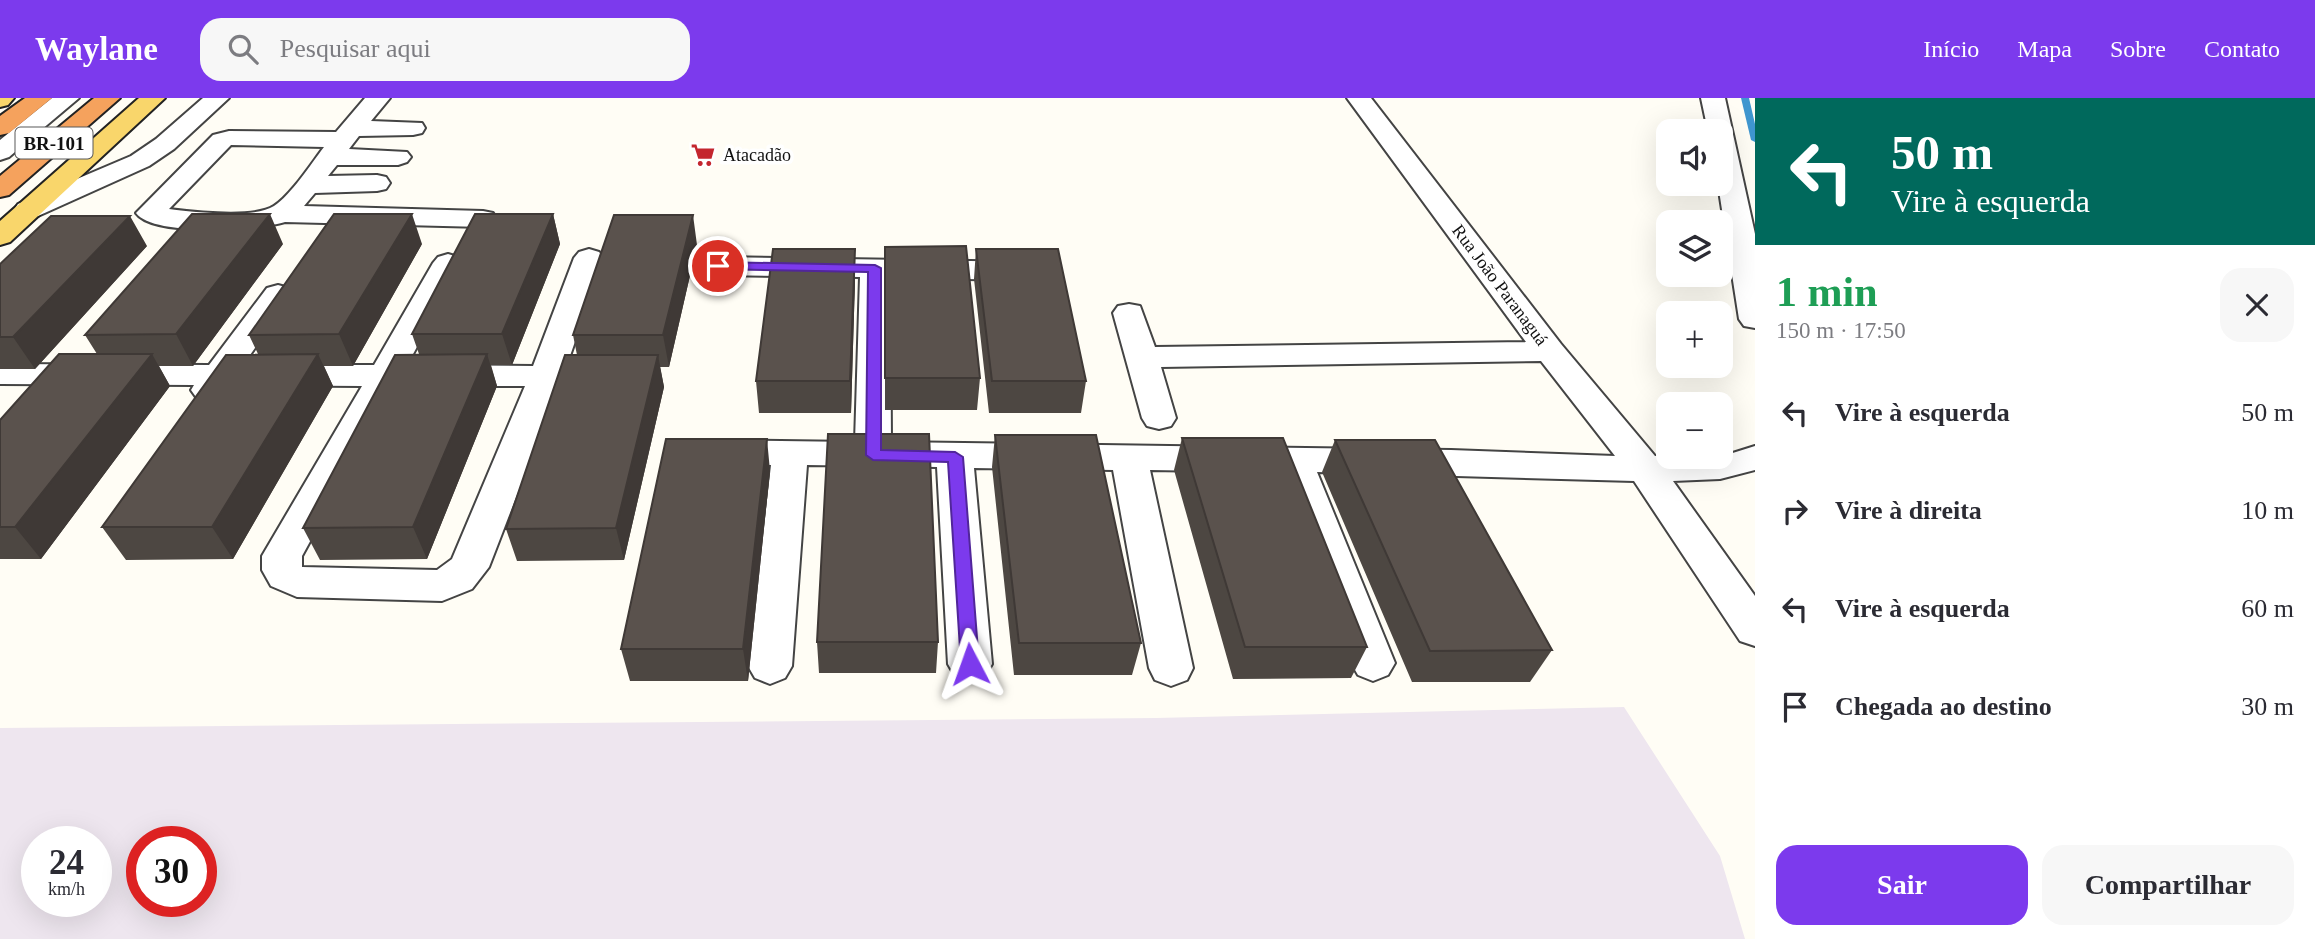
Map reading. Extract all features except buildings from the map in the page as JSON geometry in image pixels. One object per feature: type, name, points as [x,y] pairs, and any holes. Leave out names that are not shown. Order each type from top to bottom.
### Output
[{"type":"highway","name":"BR-101","points":[[0,128],[40,98]]},
{"type":"highway","name":"BR-101","points":[[0,189],[108,98]]},
{"type":"main road","points":[[0,236],[153,98]]},
{"type":"street","points":[[0,152],[67,98]]},
{"type":"street","points":[[0,177],[95,98]]},
{"type":"street","name":"Rua João Paranaguá","points":[[1359,98],[1550,351],[1645,469],[1755,629]]},
{"type":"street","points":[[1713,98],[1717,119]]},
{"type":"street","points":[[28,210],[140,161],[205,110],[239,112]]},
{"type":"street","points":[[205,110],[361,120],[413,128]]},
{"type":"street","points":[[361,120],[398,157]]},
{"type":"street","points":[[282,214],[361,120]]},
{"type":"street","points":[[361,120],[222,140],[150,213],[166,218],[260,220],[282,214],[483,219]]},
{"type":"street","points":[[308,185],[377,183]]},
{"type":"street","points":[[1733,191],[1755,319]]},
{"type":"street","points":[[447,263],[282,556],[281,571],[285,578],[297,582],[442,586],[458,578],[469,567],[546,376],[589,258]]},
{"type":"street","points":[[718,266],[1045,271]]},
{"type":"street","points":[[873,455],[875,268]]},
{"type":"street","points":[[189,417],[294,273]]},
{"type":"street","points":[[1129,313],[1159,418]]},
{"type":"street","points":[[36,402],[89,344]]},
{"type":"street","points":[[1143,357],[1550,351]]},
{"type":"street","points":[[0,374],[546,376]]},
{"type":"street","points":[[683,452],[1451,462],[1645,469],[1720,467],[1755,458]]},
{"type":"street","points":[[770,666],[790,453]]},
{"type":"street","points":[[955,457],[970,664]]},
{"type":"street","points":[[1129,459],[1171,668]]},
{"type":"street","points":[[1294,460],[1373,663]]},
{"type":"shaded area","points":[[1624,707],[1720,856],[1745,939],[0,939],[0,728],[1156,718]]},
{"type":"waterway","points":[[1745,98],[1755,140]]},
{"type":"place","name":"Atacadão","points":[[703,155]]},
{"type":"route","points":[[718,266],[875,268],[873,455],[955,457],[970,664]]}]
